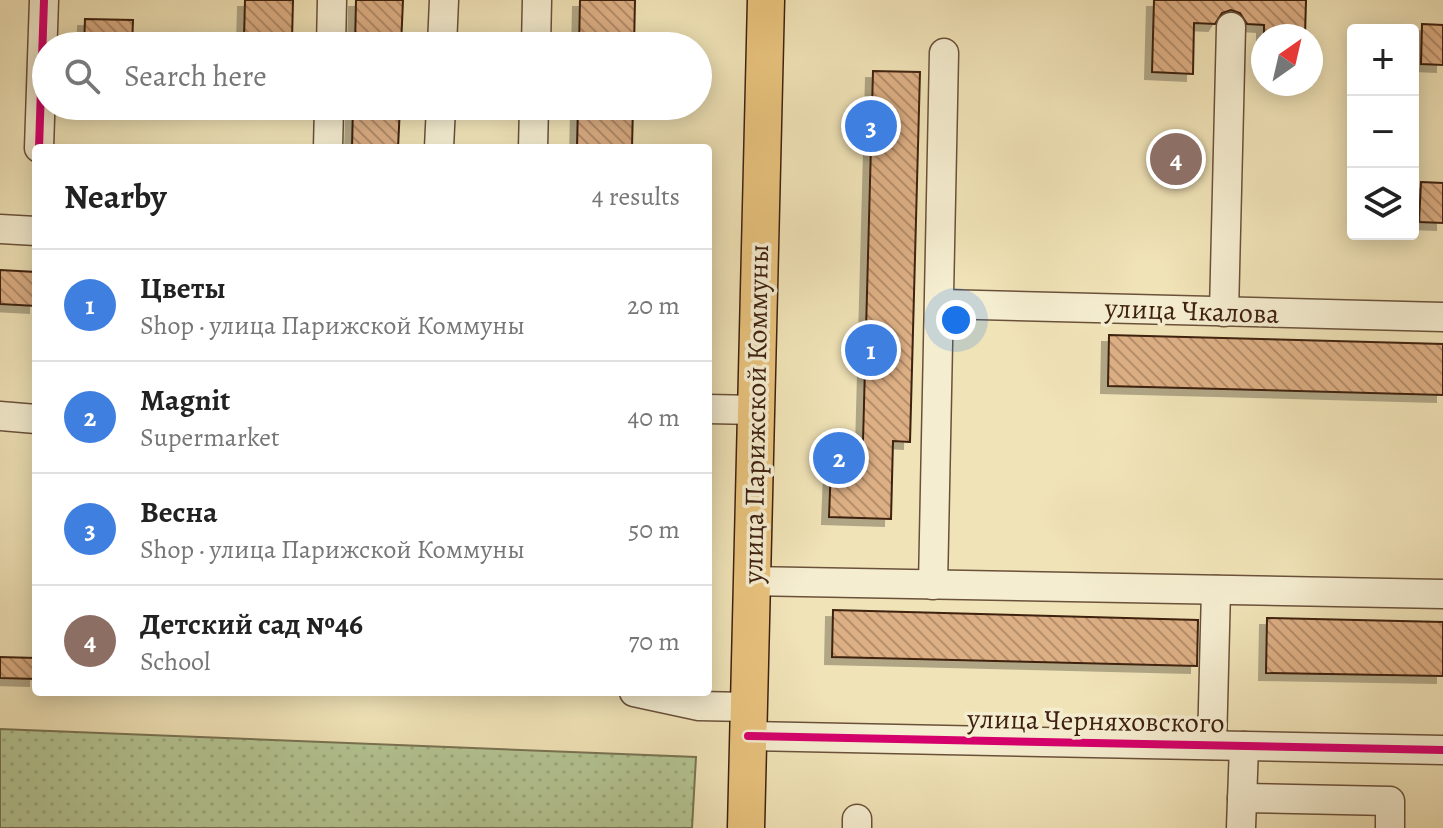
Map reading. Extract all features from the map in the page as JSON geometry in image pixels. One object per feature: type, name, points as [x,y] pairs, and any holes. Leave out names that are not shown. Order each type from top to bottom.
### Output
[{"type":"main road","name":"улица Парижской Коммуны","points":[[746,828],[766,0]]},
{"type":"street","points":[[43,32],[44,0]]},
{"type":"street","points":[[331,32],[332,0]]},
{"type":"street","points":[[443,32],[444,0]]},
{"type":"street","points":[[536,32],[537,0]]},
{"type":"street","points":[[1224,312],[1231,27]]},
{"type":"street","points":[[933,585],[944,53]]},
{"type":"street","points":[[39,144],[40,120]]},
{"type":"street","points":[[328,144],[329,120]]},
{"type":"street","points":[[439,144],[440,120]]},
{"type":"street","points":[[533,144],[534,120]]},
{"type":"street","points":[[0,229],[32,231]]},
{"type":"street","name":"улица Чкалова","points":[[941,304],[1443,317]]},
{"type":"street","points":[[712,409],[756,410]]},
{"type":"street","points":[[0,416],[32,419]]},
{"type":"street","points":[[752,581],[1443,594]]},
{"type":"street","points":[[1212,745],[1216,590]]},
{"type":"street","name":"улица Черняховского","points":[[653,696],[748,721],[1212,745],[1443,750]]},
{"type":"street","points":[[1241,828],[1244,746]]},
{"type":"street","points":[[1242,798],[1390,801],[1390,828]]},
{"type":"green space","points":[[0,729],[696,757],[692,828],[0,828]]},
{"type":"building","points":[[245,0],[293,0],[292,32],[244,32]]},
{"type":"building","points":[[356,0],[403,0],[402,32],[355,32]]},
{"type":"building","points":[[580,0],[635,0],[634,32],[579,32]]},
{"type":"building","points":[[1154,0],[1306,0],[1305,24],[1247,24],[1240,13],[1231,10],[1222,13],[1215,24],[1194,23],[1193,74],[1152,72]]},
{"type":"building","points":[[85,19],[133,20],[133,32],[85,32]]},
{"type":"building","points":[[1422,24],[1443,25],[1443,65],[1421,64]]},
{"type":"building","points":[[873,71],[920,72],[910,442],[893,441],[891,519],[829,517],[832,439],[863,441]]},
{"type":"building","points":[[353,120],[399,120],[398,144],[352,144]]},
{"type":"building","points":[[578,120],[633,120],[632,144],[577,144]]},
{"type":"building","points":[[1421,182],[1443,183],[1443,223],[1419,222]]},
{"type":"building","points":[[0,270],[32,272],[32,306],[0,304]]},
{"type":"building","points":[[1109,335],[1443,344],[1443,395],[1108,386]]},
{"type":"building","points":[[833,610],[1198,620],[1197,666],[832,657]]},
{"type":"building","points":[[1267,618],[1443,622],[1443,676],[1266,673]]},
{"type":"building","points":[[0,657],[32,658],[32,679],[0,678]]},
{"type":"cycle path","points":[[43,32],[44,0]]},
{"type":"cycle path","points":[[39,144],[40,120]]},
{"type":"cycle path","points":[[748,736],[1443,750]]},
{"type":"place","name":"Весна","points":[[871,126]]},
{"type":"place","name":"Детский сад №46","points":[[1176,159]]},
{"type":"place","name":"Цветы","points":[[871,350]]},
{"type":"place","name":"Magnit","points":[[839,458]]}]
